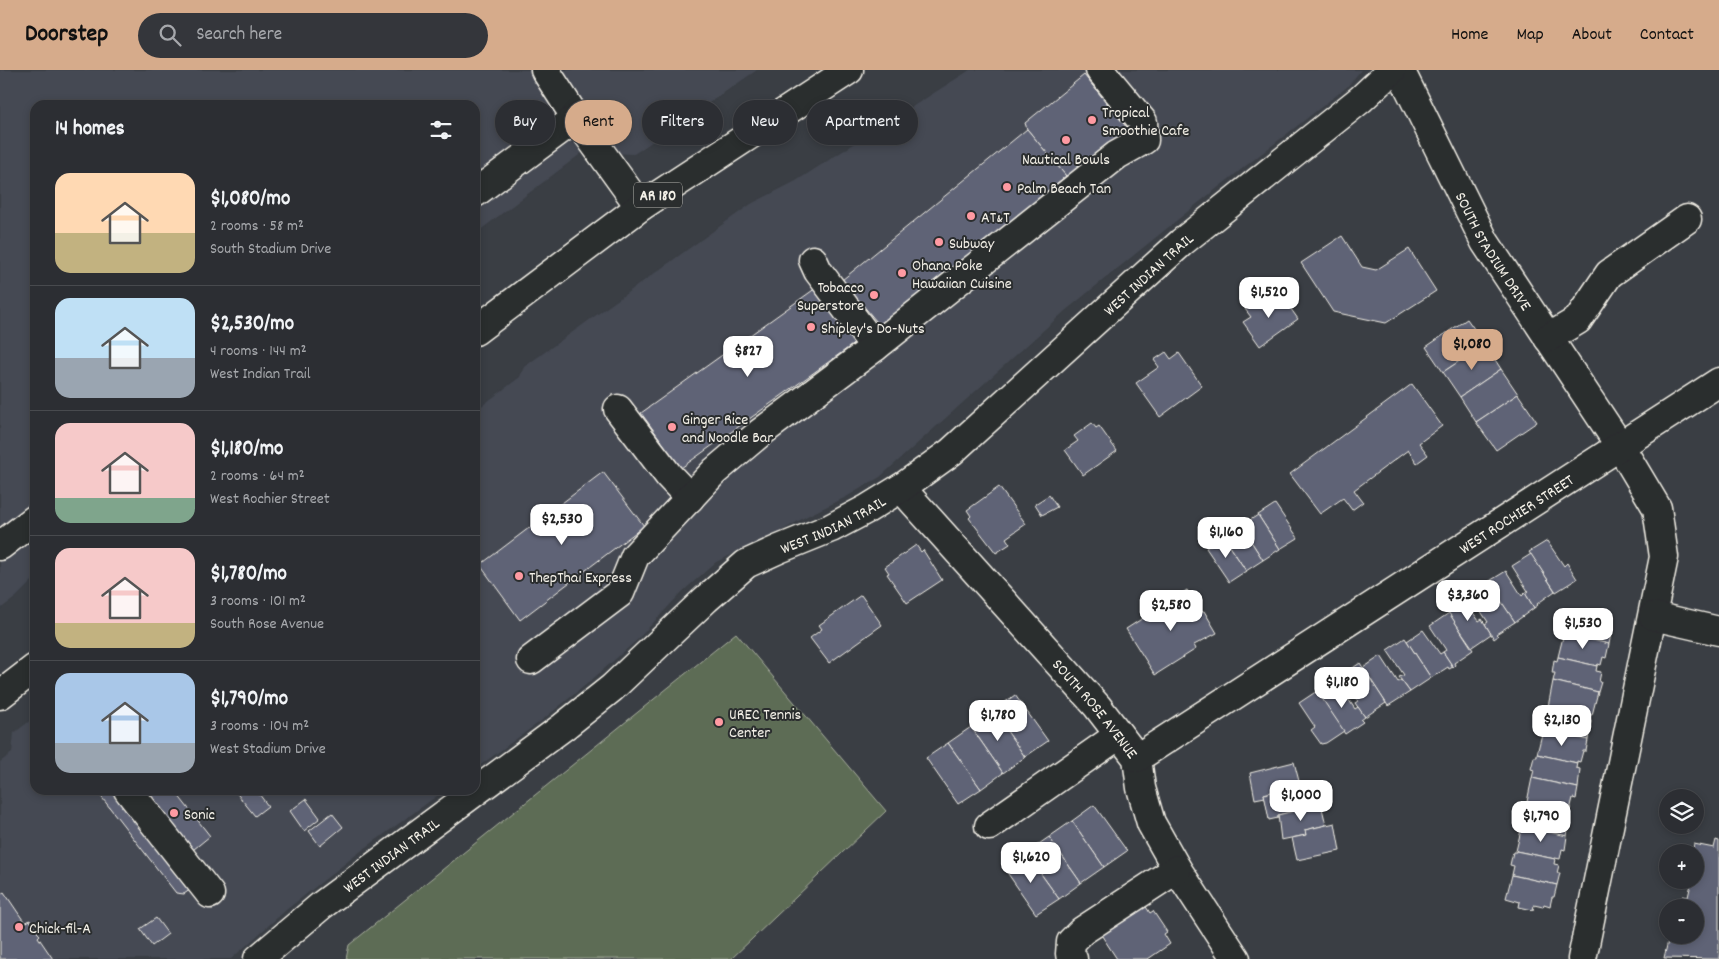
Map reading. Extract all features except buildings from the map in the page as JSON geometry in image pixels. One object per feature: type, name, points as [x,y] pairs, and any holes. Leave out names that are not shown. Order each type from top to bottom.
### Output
[{"type":"street","points":[[545,70],[565,101]]},
{"type":"street","name":"AR 180","points":[[480,326],[640,207],[849,70]]},
{"type":"street","points":[[531,660],[620,593],[635,556],[715,471],[760,433],[875,347],[1116,155],[1144,140],[1143,122],[1100,70]]},
{"type":"street","name":"WEST INDIAN TRAIL","points":[[480,789],[563,728],[612,688],[746,564],[830,528],[867,509],[901,488],[951,452],[1182,242],[1360,99],[1392,70]]},
{"type":"street","name":"SOUTH STADIUM DRIVE","points":[[1400,70],[1485,242],[1620,446],[1657,508],[1664,557],[1582,959]]},
{"type":"street","points":[[480,189],[565,126]]},
{"type":"street","points":[[595,145],[640,207]]},
{"type":"street","points":[[1548,338],[1578,320],[1610,274],[1688,219]]},
{"type":"street","points":[[814,260],[818,272],[875,347]]},
{"type":"street","name":"WEST ROCHIER STREET","points":[[1137,758],[1719,382]]},
{"type":"street","points":[[618,409],[669,476],[690,498]]},
{"type":"street","name":"SOUTH ROSE AVENUE","points":[[901,488],[1096,706],[1137,758],[1141,788],[1151,823],[1177,869],[1236,959]]},
{"type":"street","points":[[0,546],[30,523]]},
{"type":"street","points":[[1653,616],[1719,631]]},
{"type":"street","points":[[0,695],[30,672]]},
{"type":"street","points":[[989,826],[1119,735]]},
{"type":"street","points":[[132,795],[210,894]]},
{"type":"street","name":"WEST INDIAN TRAIL","points":[[258,959],[322,905],[472,795]]},
{"type":"street","points":[[1073,959],[1070,954],[1070,942],[1082,931],[1177,869]]},
{"type":"shaded area","points":[[0,70],[757,70],[713,100],[642,100],[642,145],[647,145],[634,154],[583,152],[480,230],[480,100],[30,100],[30,583],[15,598],[0,609]]},
{"type":"shaded area","points":[[970,70],[1361,70],[1347,87],[1197,204],[1065,311],[880,477],[778,533],[716,562],[682,592],[637,640],[588,683],[541,721],[480,765],[480,407],[520,377],[524,367],[751,204],[796,181],[852,145],[918,145],[918,103]]},
{"type":"shaded area","points":[[30,721],[30,795],[438,795],[357,854],[286,910],[231,959],[0,959],[0,762],[12,753],[14,733]]},
{"type":"green space","name":"UREC Tennis Center","points":[[736,633],[886,811],[731,959],[346,959],[349,945]]},
{"type":"place","name":"Tropical Smoothie Cafe","points":[[1092,120]]},
{"type":"place","name":"Nautical Bowls","points":[[1066,140]]},
{"type":"place","name":"Palm Beach Tan","points":[[1007,187]]},
{"type":"place","name":"AT&T","points":[[971,216]]},
{"type":"place","name":"Subway","points":[[939,242]]},
{"type":"place","name":"Ohana Poke Hawaiian Cuisine","points":[[902,273]]},
{"type":"place","name":"Tobacco Superstore","points":[[874,295]]},
{"type":"place","name":"Shipley's Do-Nuts","points":[[811,327]]},
{"type":"place","name":"Ginger Rice and Noodle Bar","points":[[672,427]]},
{"type":"place","name":"ThepThai Express","points":[[519,576]]},
{"type":"place","name":"UREC Tennis Center","points":[[719,722]]},
{"type":"place","name":"Sonic","points":[[174,813]]},
{"type":"place","name":"Chick-fil-A","points":[[19,927]]}]
